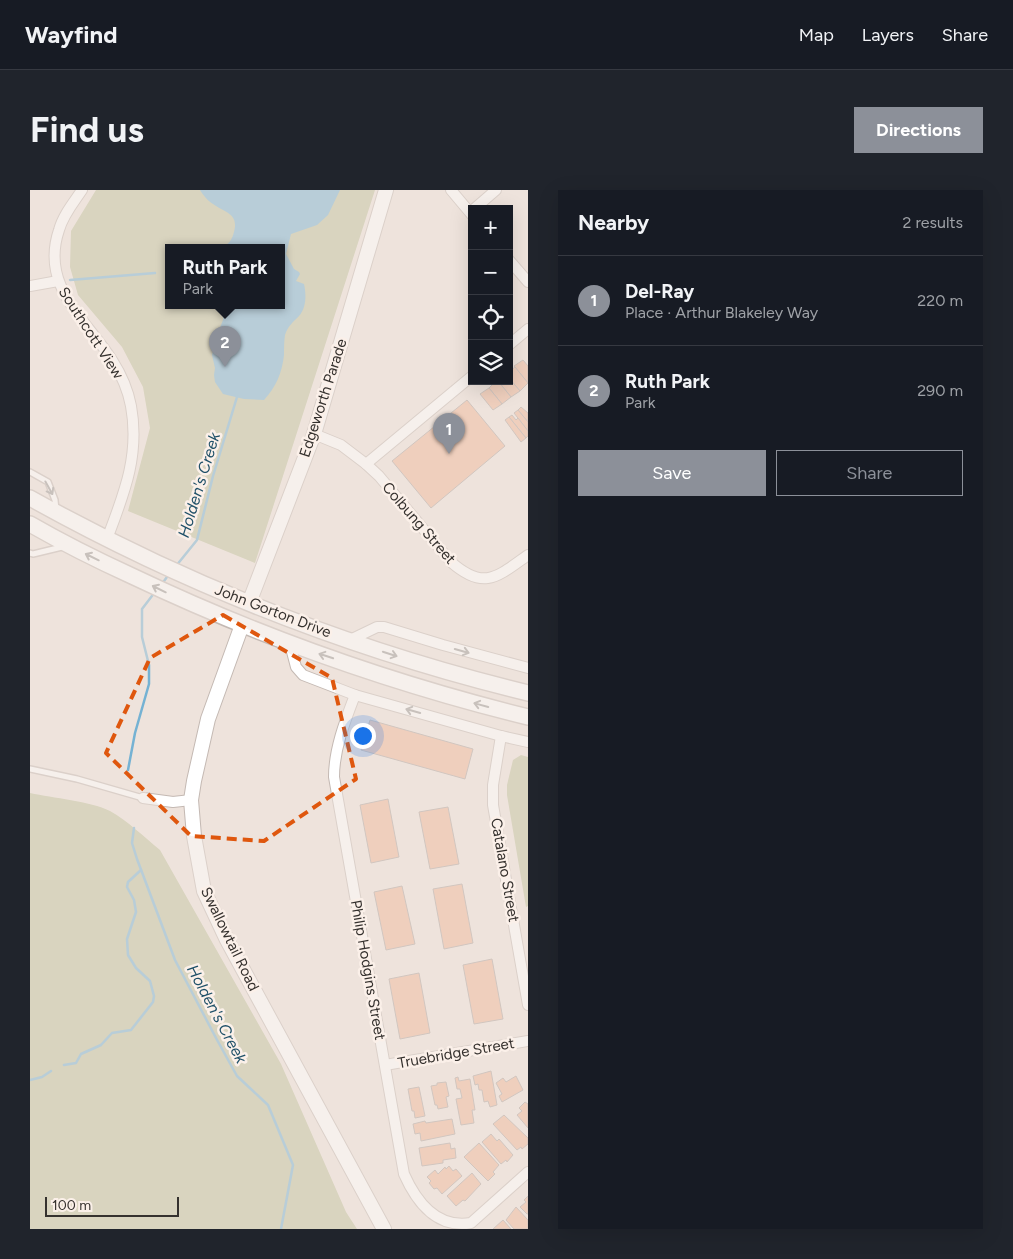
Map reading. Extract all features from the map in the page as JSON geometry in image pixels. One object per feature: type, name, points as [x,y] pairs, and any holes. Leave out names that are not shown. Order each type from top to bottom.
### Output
[{"type":"main road","name":"John Gorton Drive","points":[[30,498],[151,560],[249,603],[350,640],[438,669],[528,693]]},
{"type":"main road","name":"John Gorton Drive","points":[[30,524],[68,545],[182,600],[290,644],[436,693],[528,717]]},
{"type":"street","name":"Southcott View","points":[[82,190],[59,228],[54,255],[58,281],[67,300],[113,362],[123,381],[131,404],[134,434],[132,465],[126,488],[107,538]]},
{"type":"street","name":"Edgeworth Parade","points":[[249,603],[314,434],[386,190]]},
{"type":"street","points":[[451,190],[468,208]]},
{"type":"street","points":[[480,205],[496,190]]},
{"type":"street","points":[[513,265],[528,282]]},
{"type":"street","points":[[30,286],[58,281]]},
{"type":"street","points":[[513,342],[528,329]]},
{"type":"street","points":[[366,464],[468,379]]},
{"type":"street","name":"Colbung Street","points":[[314,434],[341,446],[379,476],[451,562],[465,574],[482,579],[500,575],[528,555]]},
{"type":"street","name":"Swallowtail Road","points":[[242,625],[208,719],[191,800],[194,836],[204,890],[227,940],[384,1229]]},
{"type":"street","points":[[350,640],[377,627],[384,627],[443,646],[528,668]]},
{"type":"street","name":"John Gorton Drive","points":[[290,644],[296,667],[303,675],[355,695],[528,742]]},
{"type":"street","name":"Philip Hodgins Street","points":[[355,695],[343,729],[334,764],[334,777],[404,1174],[413,1195],[437,1222],[450,1229],[461,1228],[471,1223],[528,1172]]},
{"type":"street","name":"Catalano Street","points":[[501,736],[493,786],[493,805],[528,1005]]},
{"type":"street","points":[[143,798],[173,802],[191,800]]},
{"type":"street","name":"Truebridge Street","points":[[385,1065],[528,1041]]},
{"type":"lane","points":[[30,472],[48,482],[55,500],[56,512]]},
{"type":"lane","points":[[30,552],[33,554],[68,545]]},
{"type":"lane","points":[[30,769],[77,779],[143,798]]},
{"type":"highlighted area","points":[[223,615],[332,678],[356,779],[264,841],[191,836],[106,753],[150,658]]},
{"type":"green space","points":[[96,190],[375,190],[255,563],[128,511],[150,428],[143,387],[122,347],[78,295],[70,267],[71,231]]},
{"type":"green space","points":[[521,755],[528,757],[528,906],[526,907],[507,795],[507,785],[513,760]]},
{"type":"green space","points":[[30,793],[82,802],[110,811],[130,824],[160,850],[281,1064],[346,1212],[357,1229],[30,1229]]},
{"type":"water","points":[[200,190],[340,190],[328,215],[317,225],[291,234],[286,254],[294,269],[300,274],[296,281],[304,284],[305,304],[302,312],[286,332],[280,374],[272,390],[264,400],[244,399],[223,394],[215,382],[215,368],[212,355],[225,309],[285,309],[285,244],[227,244],[232,239],[235,221],[230,214],[204,196]]},
{"type":"building","points":[[523,360],[528,366],[528,383],[514,366]]},
{"type":"building","points":[[515,367],[528,383],[520,391],[513,383],[513,369]]},
{"type":"building","points":[[513,383],[520,391],[511,397],[501,385],[513,385]]},
{"type":"building","points":[[492,385],[501,385],[511,397],[502,404],[489,388]]},
{"type":"building","points":[[489,388],[502,404],[493,410],[480,394]]},
{"type":"building","points":[[467,400],[505,446],[431,508],[392,461]]},
{"type":"building","points":[[521,407],[528,413],[528,422],[518,410]]},
{"type":"building","points":[[518,410],[528,422],[528,431],[514,413]]},
{"type":"building","points":[[512,415],[516,420],[518,418],[528,431],[526,438],[509,417]]},
{"type":"building","points":[[509,417],[526,438],[521,442],[505,420]]},
{"type":"building","points":[[370,720],[473,749],[465,779],[361,750]]},
{"type":"building","points":[[388,799],[399,857],[371,863],[360,805]]},
{"type":"building","points":[[448,807],[459,864],[430,869],[419,812]]},
{"type":"building","points":[[462,884],[473,943],[444,949],[433,889]]},
{"type":"building","points":[[402,886],[415,944],[386,950],[374,892]]},
{"type":"building","points":[[492,959],[503,1019],[474,1024],[463,965]]},
{"type":"building","points":[[419,973],[430,1033],[400,1039],[389,979]]},
{"type":"building","points":[[491,1071],[497,1105],[490,1107],[488,1101],[484,1102],[482,1090],[479,1090],[478,1084],[475,1085],[473,1076]]},
{"type":"building","points":[[516,1076],[523,1090],[502,1102],[499,1096],[502,1094],[496,1083],[503,1078],[506,1082]]},
{"type":"building","points":[[458,1077],[459,1081],[470,1079],[475,1110],[472,1110],[474,1123],[461,1125],[456,1099],[462,1098],[460,1089],[457,1089],[455,1078]]},
{"type":"building","points":[[446,1082],[449,1096],[446,1097],[448,1107],[438,1109],[437,1105],[435,1105],[431,1086]]},
{"type":"building","points":[[419,1087],[425,1116],[415,1118],[408,1089]]},
{"type":"building","points":[[525,1102],[528,1104],[528,1128],[517,1115],[522,1111],[519,1108]]},
{"type":"building","points":[[504,1115],[528,1138],[528,1144],[522,1149],[521,1147],[517,1150],[493,1124]]},
{"type":"building","points":[[452,1119],[455,1134],[421,1141],[420,1133],[415,1134],[413,1124]]},
{"type":"building","points":[[491,1134],[497,1141],[499,1139],[513,1155],[507,1162],[506,1160],[501,1164],[482,1142]]},
{"type":"building","points":[[450,1143],[451,1149],[455,1148],[456,1158],[443,1160],[443,1163],[422,1166],[419,1148]]},
{"type":"building","points":[[479,1143],[499,1165],[493,1172],[495,1174],[488,1181],[464,1157]]},
{"type":"building","points":[[449,1166],[453,1171],[456,1169],[462,1176],[442,1194],[437,1188],[434,1189],[427,1177],[435,1170],[438,1174],[445,1167],[446,1169]]},
{"type":"building","points":[[472,1173],[481,1184],[465,1201],[463,1200],[456,1206],[447,1196]]},
{"type":"building","points":[[528,1196],[527,1214],[520,1207],[526,1202],[524,1200]]},
{"type":"building","points":[[516,1207],[528,1220],[528,1229],[514,1229],[506,1220]]},
{"type":"building","points":[[503,1220],[511,1229],[493,1229]]},
{"type":"waterway","points":[[70,280],[155,273]]},
{"type":"waterway","name":"Holden's Creek","points":[[176,566],[197,540],[213,476],[237,397]]},
{"type":"waterway","name":"Holden's Creek","points":[[162,584],[169,574]]},
{"type":"waterway","name":"Holden's Creek","points":[[128,770],[135,733],[149,684],[149,665],[142,637],[142,609],[155,592]]},
{"type":"waterway","name":"Holden's Creek","points":[[134,828],[132,843],[175,960],[237,1076],[268,1105],[293,1165],[281,1229]]},
{"type":"waterway","points":[[64,1065],[76,1063],[81,1054],[101,1045],[112,1033],[131,1030],[153,1002],[154,996],[150,981],[136,968],[128,955],[127,939],[136,912],[134,900],[127,887],[128,882],[141,870]]},
{"type":"waterway","points":[[30,1080],[42,1077],[51,1071]]},
{"type":"place","name":"Ruth Park","points":[[225,367]]},
{"type":"place","name":"Del-Ray","points":[[449,454]]}]
